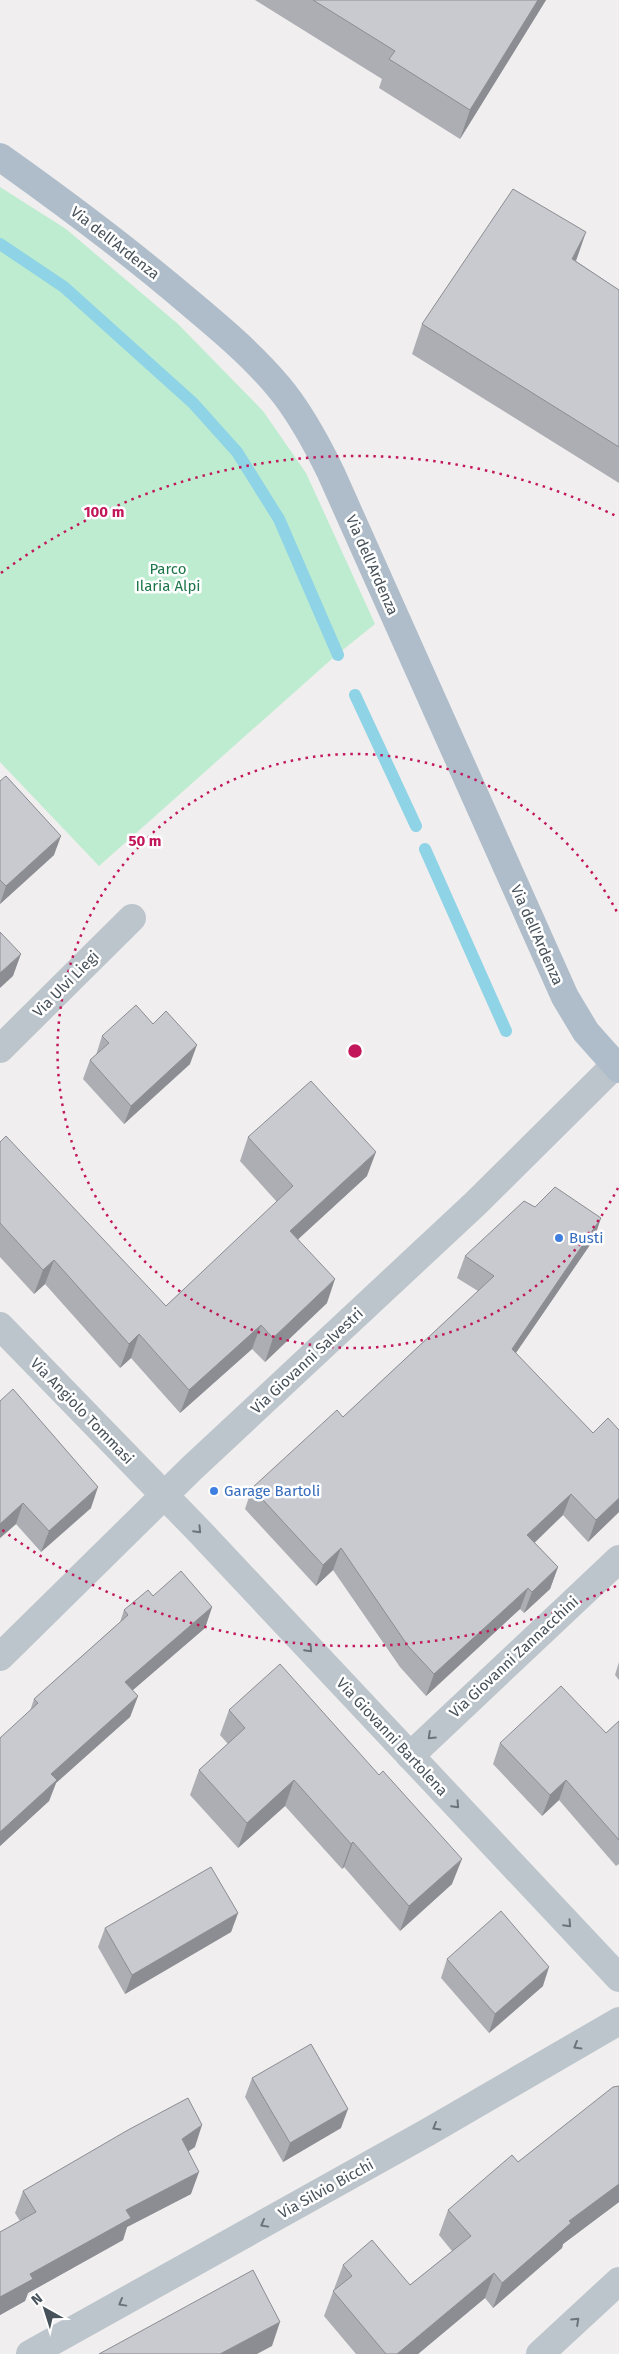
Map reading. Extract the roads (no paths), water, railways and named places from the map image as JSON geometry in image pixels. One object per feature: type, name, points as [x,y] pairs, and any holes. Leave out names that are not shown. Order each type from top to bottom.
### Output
[{"type":"main road","name":"Via dell'Ardenza","points":[[0,157],[115,240],[213,322],[249,354],[278,386],[310,431],[331,473],[565,997],[586,1032],[617,1067]]},
{"type":"street","name":"Via Ulvi Liegi","points":[[0,1049],[132,918]]},
{"type":"street","name":"Via Giovanni Salvestri","points":[[0,1657],[164,1495],[476,1203],[617,1067]]},
{"type":"street","name":"Via Angiolo Tommasi","points":[[0,1326],[164,1495]]},
{"type":"street","name":"Via Giovanni Bartolena","points":[[164,1495],[619,1978]]},
{"type":"street","name":"Via Giovanni Zannacchini","points":[[410,1756],[619,1559]]},
{"type":"street","name":"Via Silvio Bicchi","points":[[30,2354],[428,2132],[619,2021]]},
{"type":"street","points":[[540,2354],[619,2281]]},
{"type":"waterway","points":[[0,244],[64,287],[193,403],[237,452],[279,519],[338,655]]},
{"type":"waterway","points":[[355,695],[416,826]]},
{"type":"waterway","points":[[425,849],[506,1031]]},
{"type":"place","name":"Busti","points":[[559,1238]]},
{"type":"place","name":"Garage Bartoli","points":[[214,1491]]},
{"type":"park label","name":"Parco Ilaria Alpi","points":[[168,578]]}]
